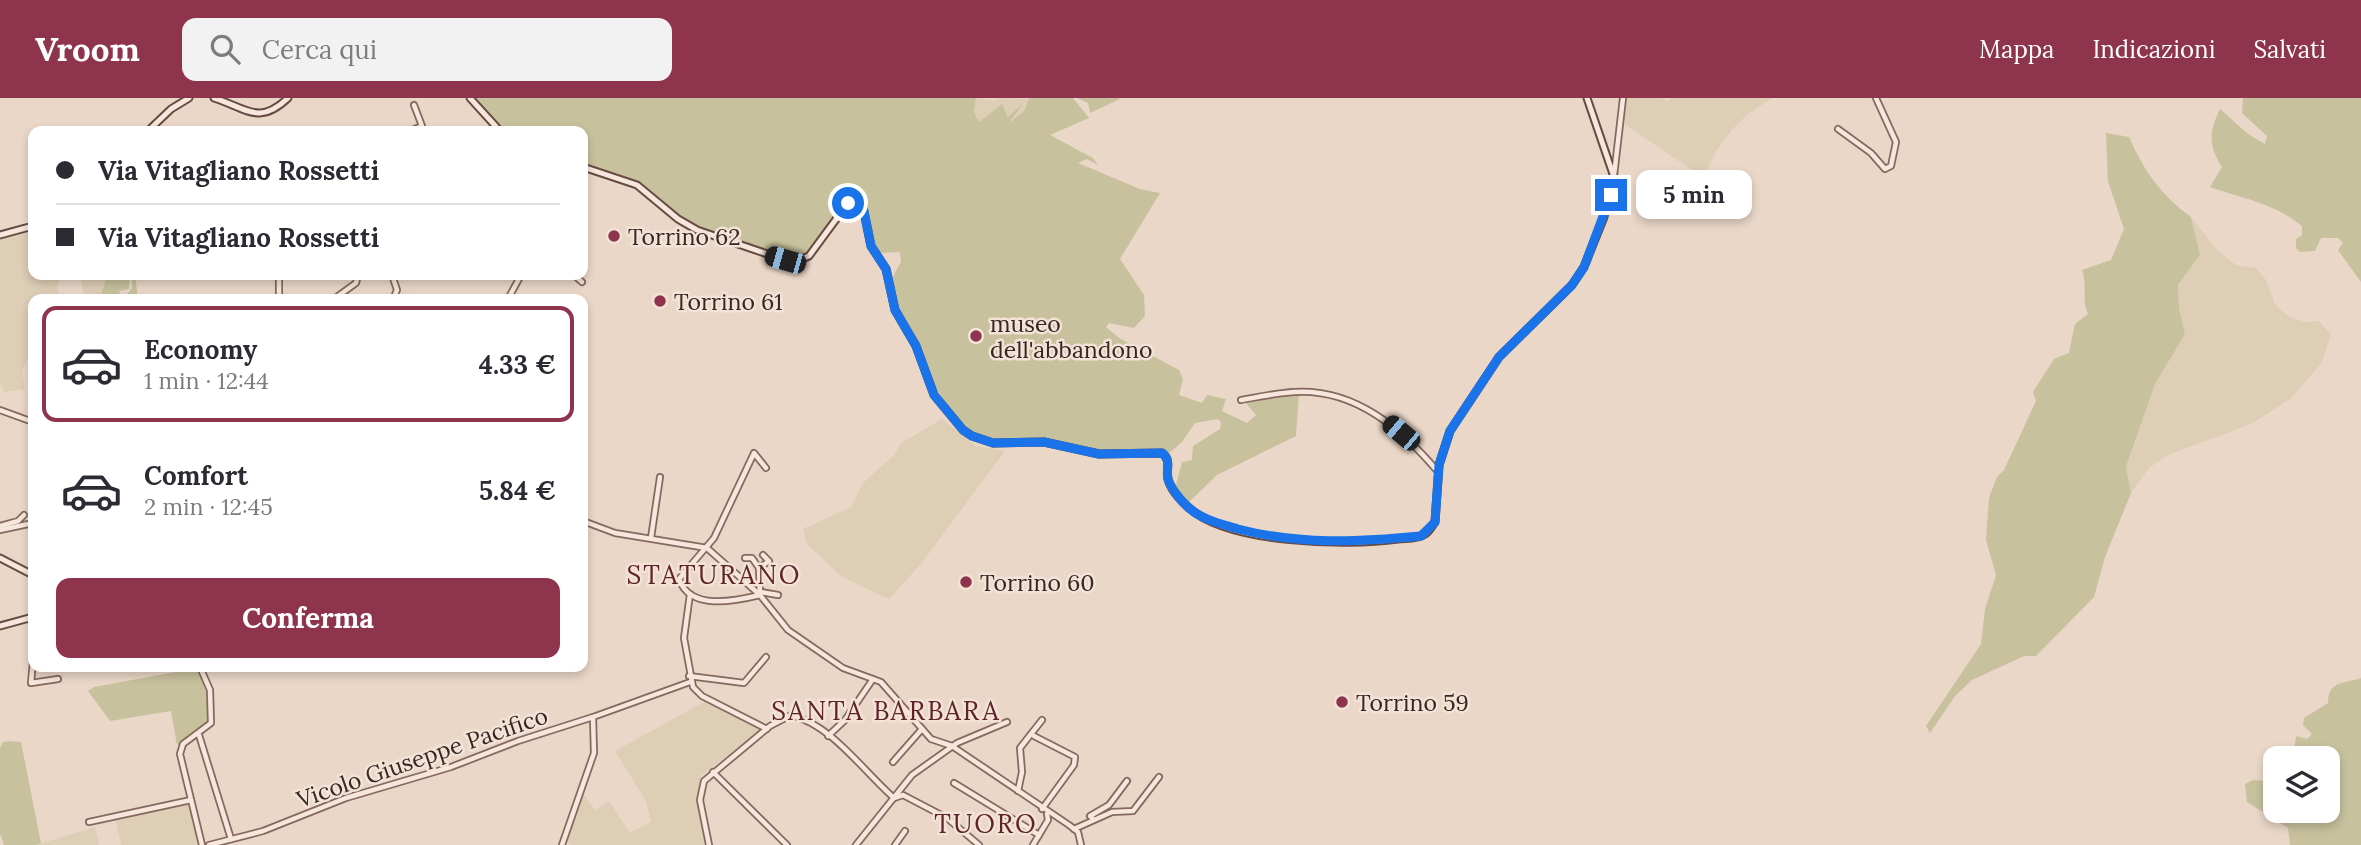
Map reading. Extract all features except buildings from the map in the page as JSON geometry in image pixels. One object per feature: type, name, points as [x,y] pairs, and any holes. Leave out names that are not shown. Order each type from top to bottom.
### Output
[{"type":"street","points":[[153,126],[171,108],[189,98]]},
{"type":"street","points":[[214,98],[260,114],[274,110],[288,98]]},
{"type":"street","points":[[470,98],[495,126]]},
{"type":"street","points":[[1587,98],[1614,177]]},
{"type":"street","points":[[588,169],[637,186],[678,219],[697,230],[751,251],[795,262],[809,256],[848,203],[858,201],[863,207],[871,246],[886,269],[895,310],[916,346],[934,395],[958,425],[982,440],[1044,442],[1099,454],[1162,453],[1169,463],[1168,481],[1175,492],[1189,508],[1213,522],[1285,539],[1326,542],[1384,541],[1426,534],[1435,522],[1441,456],[1450,431],[1482,380],[1517,337],[1572,285],[1584,267],[1604,217],[1614,177],[1623,98]]},
{"type":"street","points":[[1838,129],[1859,142],[1885,169],[1891,166],[1896,142],[1876,98]]},
{"type":"street","points":[[414,104],[422,126]]},
{"type":"street","points":[[0,235],[28,227]]},
{"type":"street","points":[[341,294],[357,280]]},
{"type":"street","points":[[1241,400],[1293,392],[1329,393],[1387,421],[1415,444],[1439,474]]},
{"type":"street","points":[[0,410],[28,420]]},
{"type":"street","points":[[766,468],[754,453],[719,530],[679,579],[690,594],[716,603],[760,594],[778,595]]},
{"type":"street","points":[[651,538],[660,477]]},
{"type":"street","points":[[0,528],[18,521],[24,515]]},
{"type":"street","points":[[588,523],[602,530],[707,548],[760,594],[788,630],[843,668],[874,679],[894,694],[935,742],[952,746],[1074,829],[1081,845]]},
{"type":"street","points":[[0,528],[28,524]]},
{"type":"street","points":[[759,568],[769,561],[763,555]]},
{"type":"street","points":[[0,558],[28,572]]},
{"type":"street","points":[[745,558],[752,558],[759,568],[760,594]]},
{"type":"street","points":[[690,594],[684,638],[689,679],[702,696],[767,729]]},
{"type":"street","points":[[0,626],[28,618]]},
{"type":"street","points":[[689,679],[744,683],[766,657]]},
{"type":"street","points":[[32,672],[31,683],[58,679]]},
{"type":"street","points":[[202,672],[210,690],[211,723],[199,735],[183,744],[180,754],[202,845]]},
{"type":"street","name":"Vicolo Giuseppe Pacifico","points":[[209,845],[263,831],[346,798],[451,767],[518,741],[593,717],[689,679]]},
{"type":"street","points":[[828,736],[845,720],[874,679]]},
{"type":"street","points":[[709,845],[701,793],[704,781],[767,729],[791,715],[808,720],[828,736],[894,798]]},
{"type":"street","points":[[562,845],[594,753],[593,717]]},
{"type":"street","points":[[1018,791],[1021,772],[1020,748],[1042,720]]},
{"type":"street","points":[[856,845],[912,775],[952,746],[1007,722]]},
{"type":"street","points":[[893,762],[922,729]]},
{"type":"street","points":[[199,735],[231,839]]},
{"type":"street","points":[[1034,736],[1075,757],[1074,765],[1045,811]]},
{"type":"street","points":[[713,772],[787,845]]},
{"type":"street","points":[[1074,829],[1112,812],[1133,811],[1159,777]]},
{"type":"street","points":[[1093,819],[1090,816],[1109,805],[1127,781]]},
{"type":"street","points":[[954,783],[1039,835]]},
{"type":"street","points":[[894,798],[903,795],[947,818],[973,843],[979,845]]},
{"type":"street","points":[[89,821],[114,819],[191,800]]},
{"type":"street","points":[[1033,845],[1048,820],[1045,811]]},
{"type":"street","points":[[895,845],[905,831]]},
{"type":"shaded area","points":[[473,98],[976,98],[974,112],[979,122],[1002,104],[1008,117],[1024,103],[1009,123],[1025,110],[1029,98],[1073,98],[1089,118],[1050,135],[1093,158],[1098,165],[1087,159],[1078,163],[1140,189],[1160,193],[1120,259],[1144,295],[1145,316],[1134,328],[1109,323],[1106,327],[1119,338],[1179,370],[1183,379],[1179,395],[1202,403],[1207,395],[1226,399],[1222,411],[1247,423],[1256,415],[1244,401],[1299,393],[1296,436],[1217,475],[1188,503],[1175,489],[1182,462],[1192,460],[1193,446],[1220,429],[1221,422],[1218,419],[1195,423],[1182,442],[1168,454],[1160,449],[1112,452],[1050,440],[1000,440],[975,435],[956,419],[933,384],[917,339],[897,307],[892,278],[901,262],[900,252],[878,253],[860,196],[848,198],[808,252],[794,258],[781,257],[704,230],[678,216],[641,184],[588,167],[588,126],[499,126]]},
{"type":"shaded area","points":[[976,98],[995,101],[998,98],[1030,99],[1025,110],[1009,124],[1024,104],[1008,117],[1002,104],[979,122],[974,112]]},
{"type":"shaded area","points":[[1077,98],[1120,99],[1090,113],[1088,103]]},
{"type":"shaded area","points":[[1626,98],[1662,98],[1668,101],[1670,98],[1772,98],[1748,114],[1731,131],[1716,151],[1704,178],[1624,124]]},
{"type":"shaded area","points":[[2243,98],[2361,98],[2361,282],[2338,250],[2343,243],[2338,238],[2321,238],[2315,251],[2300,252],[2296,248],[2296,239],[2302,235],[2302,226],[2292,218],[2258,202],[2210,187],[2222,167],[2212,145],[2212,132],[2220,109],[2248,134],[2265,144],[2267,136],[2242,113]]},
{"type":"shaded area","points":[[2106,133],[2129,137],[2154,181],[2191,217],[2200,255],[2178,285],[2179,308],[2185,334],[2155,384],[2126,467],[2131,493],[2105,557],[2094,597],[2036,656],[2024,656],[1972,680],[1955,696],[1930,733],[1926,726],[1981,644],[1985,609],[1996,575],[1986,540],[1989,498],[1997,477],[2004,470],[2036,401],[2033,392],[2054,359],[2069,353],[2075,324],[2088,314],[2082,270],[2111,260],[2124,229],[2108,181]]},
{"type":"shaded area","points":[[2191,217],[2218,251],[2236,265],[2256,268],[2266,280],[2275,304],[2289,317],[2306,322],[2319,321],[2331,335],[2321,364],[2290,399],[2251,424],[2168,455],[2149,468],[2131,493],[2126,468],[2155,384],[2185,334],[2179,308],[2178,284],[2200,255]]},
{"type":"shaded area","points":[[28,231],[28,280],[59,280],[59,294],[28,294],[28,358],[22,371],[25,389],[4,392],[0,384],[0,237]]},
{"type":"shaded area","points":[[81,280],[106,280],[101,294],[84,294]]},
{"type":"shaded area","points":[[106,280],[130,280],[129,289],[119,291],[120,294],[101,294]]},
{"type":"shaded area","points":[[132,280],[136,280],[137,294],[127,294],[132,288]]},
{"type":"shaded area","points":[[942,419],[976,446],[1005,451],[920,565],[889,599],[842,577],[807,544],[803,529],[851,507],[863,483],[894,455],[901,443]]},
{"type":"shaded area","points":[[175,672],[199,672],[208,700],[209,717],[201,731],[177,745],[171,711],[110,721],[88,691],[94,687]]},
{"type":"shaded area","points":[[2361,678],[2361,845],[2290,845],[2288,828],[2280,823],[2340,823],[2340,746],[2295,746],[2296,736],[2307,739],[2312,734],[2303,725],[2304,718],[2328,703],[2331,690],[2339,684]]},
{"type":"shaded area","points":[[704,702],[763,728],[701,776],[698,801],[706,845],[571,845],[567,840],[584,795],[595,810],[609,801],[630,833],[651,822],[646,801],[615,751]]},
{"type":"shaded area","points":[[3,742],[21,742],[41,843],[36,845],[4,845],[0,833],[0,748]]},
{"type":"shaded area","points":[[2253,780],[2263,781],[2263,812],[2247,802],[2245,784]]},
{"type":"shaded area","points":[[190,801],[199,845],[121,845],[116,821]]},
{"type":"shaded area","points":[[95,827],[99,845],[36,845]]},
{"type":"place","name":"Torrino 62","points":[[614,236]]},
{"type":"place","name":"Torrino 61","points":[[660,301]]},
{"type":"place","name":"museo dell'abbandono","points":[[976,336]]},
{"type":"place","name":"Torrino 60","points":[[966,582]]},
{"type":"place","name":"Torrino 59","points":[[1342,702]]},
{"type":"district","name":"STATURANO","points":[[714,574]]},
{"type":"district","name":"SANTA BARBARA","points":[[886,710]]},
{"type":"district","name":"TUORO","points":[[986,823]]},
{"type":"route","points":[[848,203],[854,200],[861,203],[869,241],[886,269],[895,310],[912,337],[934,395],[963,430],[993,443],[1044,442],[1099,454],[1162,453],[1169,463],[1168,481],[1175,492],[1189,508],[1213,522],[1285,539],[1326,542],[1384,541],[1426,534],[1435,522],[1439,465],[1450,431],[1499,357],[1572,285],[1584,267],[1611,195]]}]
